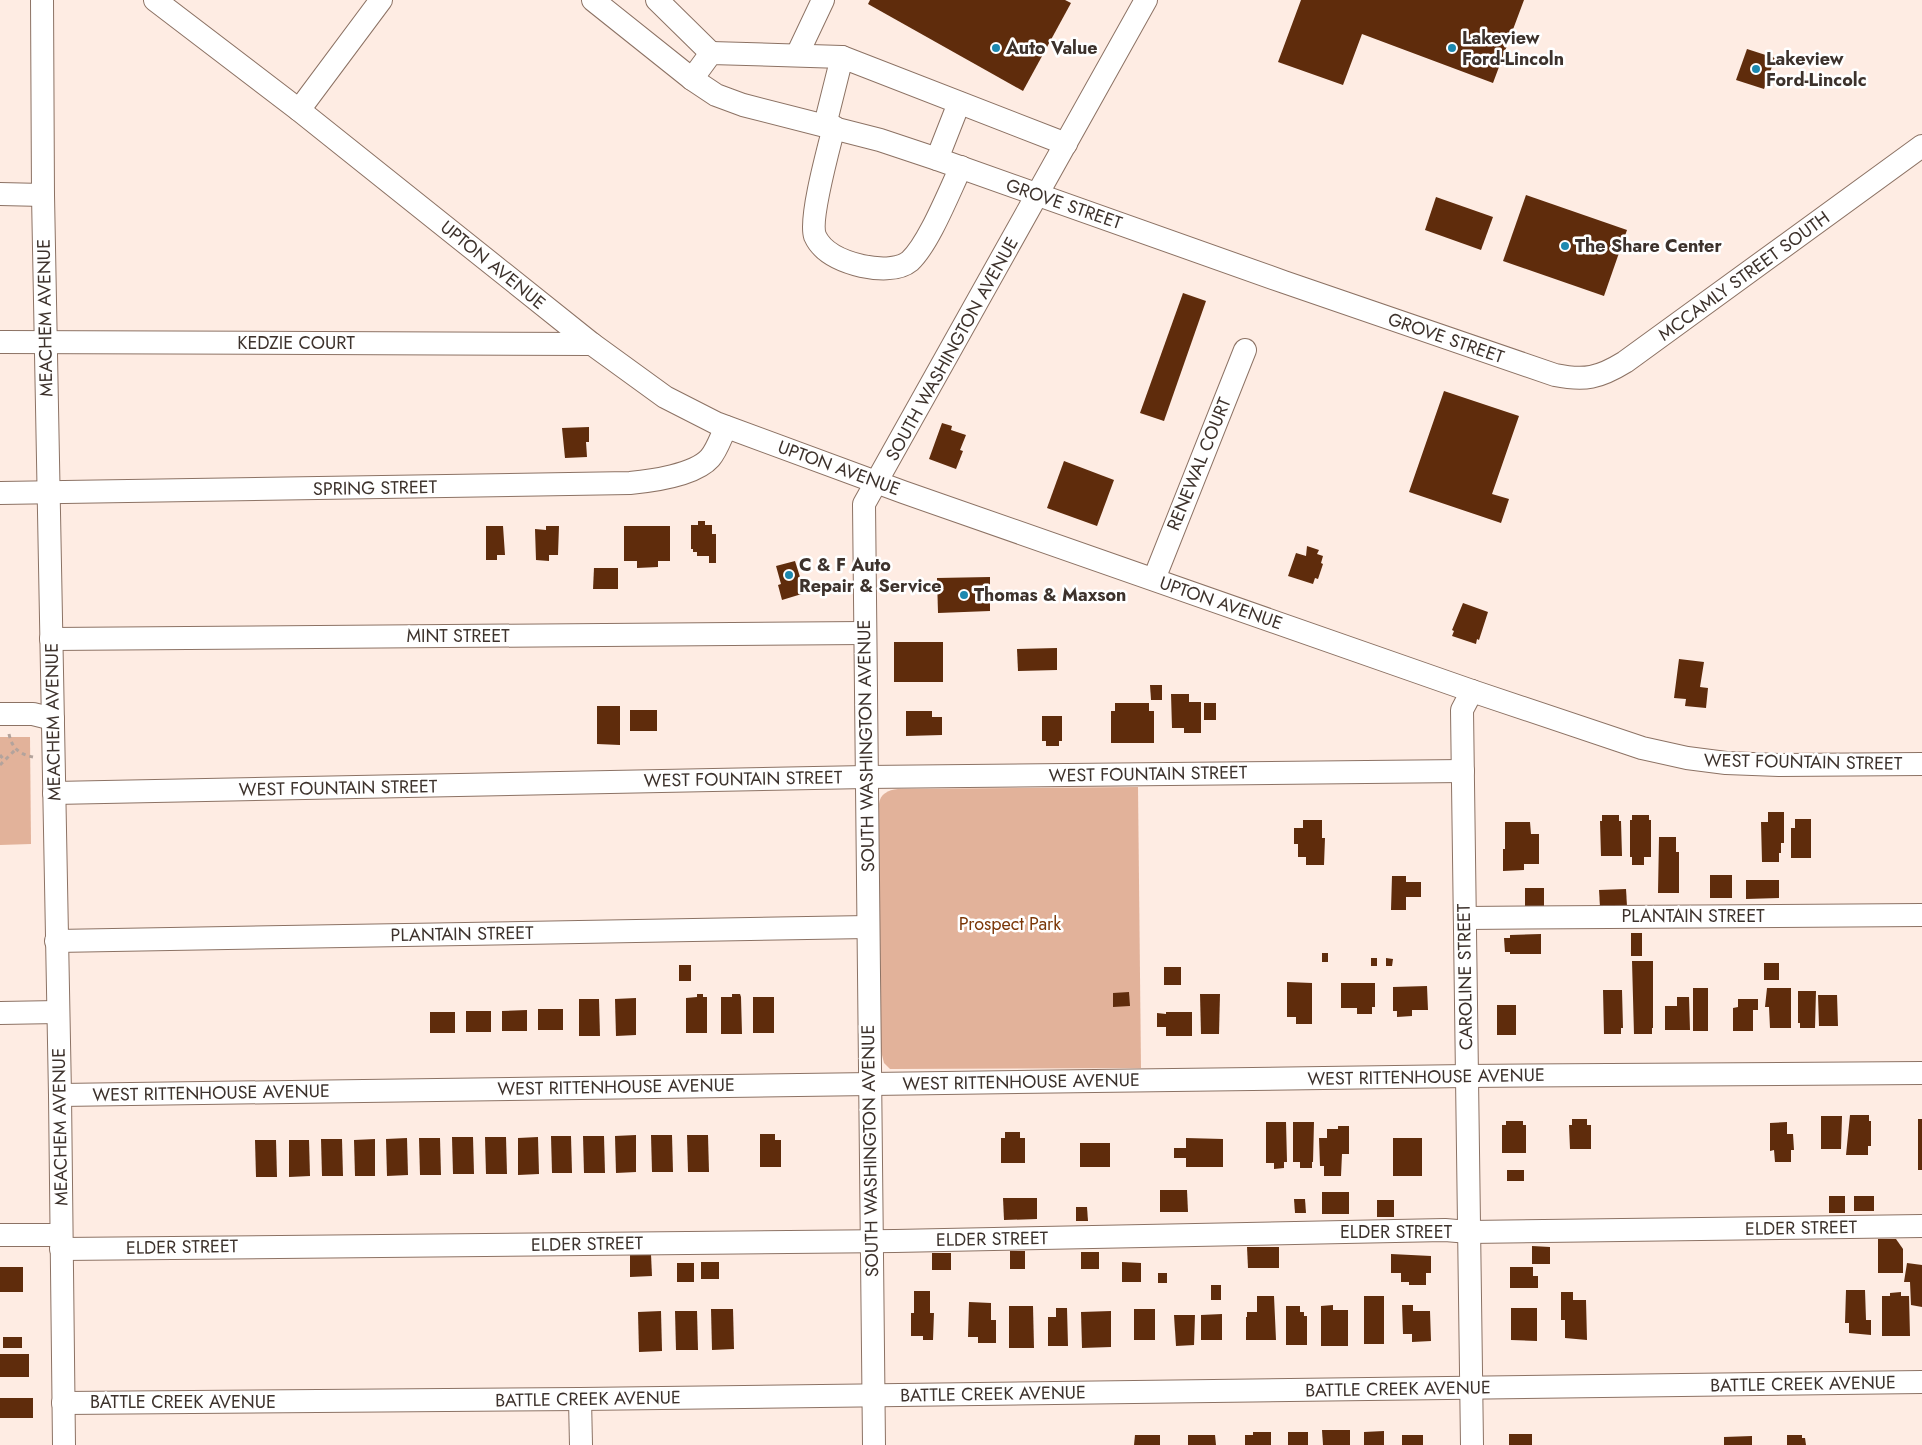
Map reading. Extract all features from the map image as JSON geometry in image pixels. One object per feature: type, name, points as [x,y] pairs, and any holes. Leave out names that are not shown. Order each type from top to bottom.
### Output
[{"type":"street","name":"MEACHEM AVENUE","points":[[42,0],[43,194],[50,492],[64,1445]]},
{"type":"street","name":"UPTON AVENUE","points":[[155,0],[299,110],[592,344],[665,396],[703,417],[876,482],[1627,744]]},
{"type":"street","points":[[299,110],[381,0]]},
{"type":"street","name":"GROVE STREET","points":[[593,0],[692,79],[716,95],[743,105],[829,126],[961,167],[1284,282],[1555,375]]},
{"type":"street","points":[[657,0],[711,54],[842,57],[1066,144]]},
{"type":"street","points":[[797,55],[823,0]]},
{"type":"street","name":"SOUTH WASHINGTON AVENUE","points":[[874,1445],[864,504],[1146,0]]},
{"type":"street","points":[[692,79],[711,54]]},
{"type":"street","points":[[842,57],[814,220],[815,236],[828,251],[846,262],[873,269],[891,268],[908,263],[920,250],[961,167]]},
{"type":"street","points":[[937,159],[959,103]]},
{"type":"street","name":"MCCAMLY STREET SOUTH","points":[[1555,375],[1573,379],[1606,374],[1922,146]]},
{"type":"street","points":[[0,194],[43,194]]},
{"type":"street","name":"KEDZIE COURT","points":[[0,342],[592,344]]},
{"type":"street","name":"RENEWAL COURT","points":[[1154,579],[1245,350]]},
{"type":"street","name":"SPRING STREET","points":[[0,493],[630,484],[672,476],[702,464],[710,458],[726,427]]},
{"type":"street","name":"MINT STREET","points":[[52,639],[864,633]]},
{"type":"street","name":"CAROLINE STREET","points":[[1472,691],[1462,710],[1472,1445]]},
{"type":"street","points":[[4,724],[33,714],[53,719]]},
{"type":"street","name":"WEST FOUNTAIN STREET","points":[[1627,744],[1672,755],[1726,763],[1779,765],[1922,764]]},
{"type":"street","name":"WEST FOUNTAIN STREET","points":[[54,793],[866,777],[1462,771]]},
{"type":"street","name":"PLANTAIN STREET","points":[[1464,918],[1922,915]]},
{"type":"street","name":"PLANTAIN STREET","points":[[56,941],[868,927]]},
{"type":"street","points":[[0,1012],[58,1012]]},
{"type":"street","name":"WEST RITTENHOUSE AVENUE","points":[[60,1095],[1467,1076],[1922,1073]]},
{"type":"street","name":"ELDER STREET","points":[[0,1235],[61,1242],[871,1241],[1445,1230],[1469,1232],[1922,1226]]},
{"type":"street","name":"BATTLE CREEK AVENUE","points":[[63,1403],[580,1399],[1922,1382]]},
{"type":"street","points":[[580,1399],[580,1445]]},
{"type":"path","points":[[4,724],[10,742],[16,749],[33,757]]},
{"type":"path","points":[[0,766],[16,749]]},
{"type":"path","points":[[0,755],[5,761]]},
{"type":"green space","points":[[0,737],[30,737],[31,844],[0,845]]},
{"type":"green space","name":"Prospect Park","points":[[1138,787],[1141,1068],[890,1069],[884,1063],[881,1051],[879,804],[883,795],[891,790],[898,789]]},
{"type":"building","name":"Auto Value","points":[[870,0],[1065,0],[1071,3],[1023,91],[868,4]]},
{"type":"building","name":"Lakeview Ford-Lincoln","points":[[1301,0],[1524,0],[1493,83],[1362,34],[1343,85],[1278,62]]},
{"type":"building","name":"Lakeview Ford-Lincolc","points":[[1747,49],[1775,58],[1764,89],[1736,80]]},
{"type":"building","name":"The Share Center","points":[[1526,195],[1627,230],[1604,296],[1503,261]]},
{"type":"building","points":[[1436,197],[1493,217],[1481,250],[1425,230]]},
{"type":"building","points":[[1183,293],[1206,301],[1164,421],[1140,413]]},
{"type":"building","points":[[1444,391],[1519,416],[1492,494],[1509,499],[1501,523],[1409,492]]},
{"type":"building","points":[[942,423],[952,426],[951,430],[966,435],[960,450],[963,451],[956,469],[929,459]]},
{"type":"building","points":[[589,427],[589,442],[586,442],[587,457],[565,458],[562,428]]},
{"type":"building","points":[[1064,461],[1114,480],[1097,526],[1047,508]]},
{"type":"building","points":[[698,521],[705,521],[705,525],[712,525],[712,534],[716,534],[716,563],[709,563],[709,556],[697,556],[697,552],[693,552],[693,549],[691,549],[691,525],[698,525]]},
{"type":"building","points":[[486,526],[503,526],[505,555],[497,555],[497,560],[486,560]]},
{"type":"building","points":[[546,526],[559,526],[558,555],[549,555],[549,561],[536,560],[535,529],[546,530]]},
{"type":"building","points":[[624,526],[670,526],[670,561],[658,561],[658,567],[637,568],[637,561],[624,561]]},
{"type":"building","points":[[1307,546],[1319,550],[1317,554],[1323,556],[1321,563],[1323,564],[1318,579],[1315,578],[1313,584],[1288,576],[1296,553],[1306,556]]},
{"type":"building","name":"C & F Auto Repair & Service","points":[[795,561],[805,593],[782,600],[778,585],[781,584],[776,566]]},
{"type":"building","points":[[594,568],[618,568],[618,589],[593,589]]},
{"type":"building","name":"Thomas & Maxson","points":[[990,577],[990,611],[938,613],[937,578]]},
{"type":"building","points":[[1463,603],[1488,612],[1476,644],[1452,636],[1454,631],[1452,630]]},
{"type":"building","points":[[894,642],[943,642],[943,682],[894,682]]},
{"type":"building","points":[[1057,648],[1057,670],[1018,671],[1017,649]]},
{"type":"building","points":[[1679,659],[1704,662],[1700,687],[1708,688],[1706,708],[1685,706],[1686,699],[1674,698]]},
{"type":"building","points":[[1150,685],[1162,685],[1162,700],[1151,700]]},
{"type":"building","points":[[1171,694],[1189,694],[1189,702],[1201,702],[1201,733],[1184,733],[1184,728],[1172,728]]},
{"type":"building","points":[[1115,703],[1149,703],[1149,711],[1154,711],[1154,743],[1111,743],[1111,711],[1115,711]]},
{"type":"building","points":[[1204,703],[1216,703],[1216,720],[1204,720]]},
{"type":"building","points":[[597,706],[620,706],[620,745],[597,744]]},
{"type":"building","points":[[630,710],[657,710],[657,731],[630,731]]},
{"type":"building","points":[[906,711],[932,711],[932,717],[942,717],[942,735],[906,736]]},
{"type":"building","points":[[1042,716],[1062,716],[1062,741],[1059,741],[1059,746],[1046,746],[1046,741],[1042,741]]},
{"type":"building","points":[[1768,812],[1784,812],[1784,843],[1781,843],[1779,862],[1762,862],[1761,822],[1768,822]]},
{"type":"building","points":[[1602,815],[1619,815],[1619,821],[1621,821],[1622,856],[1601,856],[1600,821],[1602,821]]},
{"type":"building","points":[[1632,815],[1649,815],[1649,820],[1651,820],[1651,857],[1644,857],[1644,865],[1632,865],[1632,857],[1630,857],[1630,820],[1632,820]]},
{"type":"building","points":[[1795,819],[1811,819],[1811,858],[1791,858],[1791,828],[1795,828]]},
{"type":"building","points":[[1303,820],[1322,820],[1322,838],[1325,838],[1324,865],[1306,865],[1306,857],[1298,857],[1298,844],[1294,844],[1294,828],[1303,828]]},
{"type":"building","points":[[1505,822],[1530,822],[1531,834],[1539,834],[1539,864],[1524,864],[1524,870],[1503,871]]},
{"type":"building","points":[[1659,837],[1676,837],[1676,852],[1679,852],[1679,893],[1658,893]]},
{"type":"building","points":[[1710,875],[1732,875],[1732,898],[1710,898]]},
{"type":"building","points":[[1392,876],[1406,876],[1406,882],[1421,882],[1421,897],[1406,897],[1406,910],[1391,910]]},
{"type":"building","points":[[1746,880],[1779,880],[1779,898],[1746,899]]},
{"type":"building","points":[[1525,888],[1544,888],[1544,906],[1525,906]]},
{"type":"building","points":[[1626,889],[1627,906],[1600,907],[1599,890]]},
{"type":"building","points":[[1631,933],[1642,933],[1642,956],[1631,956]]},
{"type":"building","points":[[1541,934],[1541,954],[1510,954],[1510,952],[1505,952],[1504,938],[1510,938],[1510,935]]},
{"type":"building","points":[[1322,953],[1328,953],[1328,962],[1322,962]]},
{"type":"building","points":[[1371,958],[1377,958],[1377,966],[1371,966]]},
{"type":"building","points":[[1386,958],[1393,959],[1392,966],[1386,966]]},
{"type":"building","points":[[1632,961],[1653,961],[1652,1034],[1634,1034]]},
{"type":"building","points":[[1764,963],[1779,963],[1779,980],[1764,980]]},
{"type":"building","points":[[679,965],[691,965],[691,981],[679,981]]},
{"type":"building","points":[[1164,967],[1181,967],[1181,985],[1164,985]]},
{"type":"building","points":[[1287,982],[1312,983],[1312,1024],[1296,1024],[1296,1017],[1287,1017]]},
{"type":"building","points":[[1341,983],[1375,983],[1375,1007],[1372,1007],[1372,1014],[1357,1014],[1357,1008],[1341,1008]]},
{"type":"building","points":[[1427,986],[1428,1010],[1412,1010],[1412,1016],[1397,1017],[1397,1011],[1393,1011],[1393,987]]},
{"type":"building","points":[[1693,988],[1708,988],[1708,1031],[1693,1031]]},
{"type":"building","points":[[1767,988],[1791,988],[1791,1028],[1770,1028],[1769,1007],[1765,1007]]},
{"type":"building","points":[[1603,990],[1622,990],[1623,1028],[1621,1028],[1621,1034],[1604,1034]]},
{"type":"building","points":[[1798,991],[1816,991],[1815,1028],[1800,1028],[1800,1023],[1798,1023]]},
{"type":"building","points":[[1129,992],[1130,1006],[1113,1007],[1113,993]]},
{"type":"building","points":[[697,994],[703,994],[703,997],[707,997],[707,1033],[686,1033],[686,998],[697,997]]},
{"type":"building","points":[[732,994],[740,994],[741,997],[742,1034],[721,1034],[721,997],[732,997]]},
{"type":"building","points":[[1200,994],[1220,994],[1219,1034],[1201,1034]]},
{"type":"building","points":[[1818,995],[1837,995],[1838,1026],[1819,1026]]},
{"type":"building","points":[[753,997],[774,997],[774,1033],[753,1033]]},
{"type":"building","points":[[1677,997],[1689,997],[1690,1030],[1665,1030],[1665,1006],[1677,1006]]},
{"type":"building","points":[[636,998],[636,1035],[616,1036],[615,999]]},
{"type":"building","points":[[579,999],[599,999],[600,1036],[579,1036]]},
{"type":"building","points":[[1738,999],[1758,999],[1758,1010],[1753,1010],[1753,1031],[1733,1031],[1733,1008],[1738,1007]]},
{"type":"building","points":[[1497,1005],[1516,1005],[1516,1035],[1497,1035]]},
{"type":"building","points":[[538,1009],[563,1009],[563,1030],[538,1030]]},
{"type":"building","points":[[527,1010],[527,1031],[502,1031],[502,1011]]},
{"type":"building","points":[[466,1011],[491,1011],[491,1032],[466,1032]]},
{"type":"building","points":[[430,1012],[455,1012],[455,1033],[430,1033]]},
{"type":"building","points":[[1166,1012],[1192,1012],[1192,1036],[1166,1036],[1166,1027],[1157,1027],[1157,1013],[1166,1014]]},
{"type":"building","points":[[1850,1115],[1869,1115],[1869,1121],[1871,1121],[1871,1146],[1868,1146],[1868,1155],[1846,1155]]},
{"type":"building","points":[[1821,1116],[1842,1116],[1841,1149],[1821,1149]]},
{"type":"building","points":[[1572,1119],[1587,1119],[1587,1125],[1591,1125],[1591,1149],[1570,1149],[1569,1125],[1572,1125]]},
{"type":"building","points":[[1918,1119],[1922,1119],[1922,1170],[1918,1170]]},
{"type":"building","points":[[1506,1121],[1523,1121],[1523,1125],[1526,1125],[1526,1153],[1502,1153],[1502,1125],[1506,1125]]},
{"type":"building","points":[[1266,1122],[1286,1122],[1287,1162],[1284,1162],[1284,1168],[1274,1169],[1274,1163],[1266,1163]]},
{"type":"building","points":[[1293,1122],[1314,1122],[1312,1168],[1300,1168],[1300,1162],[1293,1162]]},
{"type":"building","points":[[1787,1122],[1787,1134],[1793,1134],[1794,1150],[1791,1150],[1791,1162],[1775,1162],[1774,1150],[1770,1151],[1770,1123]]},
{"type":"building","points":[[1338,1126],[1349,1126],[1349,1154],[1342,1154],[1341,1176],[1324,1176],[1324,1166],[1320,1166],[1319,1138],[1327,1138],[1327,1129],[1338,1129]]},
{"type":"building","points":[[1005,1132],[1020,1132],[1020,1138],[1025,1138],[1025,1163],[1001,1163],[1001,1138],[1005,1138]]},
{"type":"building","points":[[760,1134],[775,1134],[775,1140],[781,1140],[781,1167],[760,1167]]},
{"type":"building","points":[[636,1135],[636,1172],[616,1173],[615,1136]]},
{"type":"building","points":[[651,1135],[672,1135],[673,1172],[652,1172]]},
{"type":"building","points":[[687,1135],[708,1135],[709,1172],[688,1172]]},
{"type":"building","points":[[551,1136],[571,1136],[572,1173],[552,1173]]},
{"type":"building","points":[[583,1136],[604,1136],[605,1173],[584,1173]]},
{"type":"building","points":[[452,1137],[473,1137],[474,1174],[453,1174]]},
{"type":"building","points":[[485,1137],[506,1137],[507,1174],[486,1174]]},
{"type":"building","points":[[538,1137],[539,1174],[518,1175],[518,1138]]},
{"type":"building","points":[[407,1138],[408,1175],[387,1176],[386,1139]]},
{"type":"building","points":[[419,1138],[440,1138],[441,1175],[420,1175]]},
{"type":"building","points":[[1186,1138],[1223,1139],[1223,1167],[1186,1167],[1186,1158],[1174,1158],[1174,1148],[1186,1148]]},
{"type":"building","points":[[1393,1138],[1422,1138],[1422,1176],[1393,1176]]},
{"type":"building","points":[[321,1139],[342,1139],[343,1176],[322,1176]]},
{"type":"building","points":[[375,1139],[375,1176],[355,1176],[354,1140]]},
{"type":"building","points":[[255,1140],[276,1140],[277,1177],[256,1177]]},
{"type":"building","points":[[289,1140],[309,1140],[310,1176],[289,1177]]},
{"type":"building","points":[[1080,1143],[1110,1143],[1110,1167],[1080,1167]]},
{"type":"building","points":[[1507,1170],[1524,1170],[1524,1181],[1507,1181]]},
{"type":"building","points":[[1160,1190],[1187,1190],[1188,1212],[1160,1212]]},
{"type":"building","points":[[1322,1192],[1349,1192],[1349,1214],[1322,1214]]},
{"type":"building","points":[[1829,1196],[1845,1196],[1845,1213],[1829,1213]]},
{"type":"building","points":[[1854,1196],[1874,1196],[1874,1211],[1854,1211]]},
{"type":"building","points":[[1003,1198],[1037,1198],[1037,1219],[1004,1220]]},
{"type":"building","points":[[1294,1199],[1305,1199],[1306,1213],[1295,1213]]},
{"type":"building","points":[[1377,1200],[1394,1200],[1394,1217],[1377,1217]]},
{"type":"building","points":[[1076,1207],[1087,1207],[1088,1221],[1076,1221]]},
{"type":"building","points":[[1878,1239],[1896,1239],[1903,1249],[1903,1273],[1878,1273]]},
{"type":"building","points":[[1532,1246],[1550,1247],[1550,1264],[1532,1264]]},
{"type":"building","points":[[1247,1247],[1279,1247],[1279,1268],[1248,1268]]},
{"type":"building","points":[[1010,1251],[1025,1251],[1025,1269],[1010,1269]]},
{"type":"building","points":[[1081,1252],[1099,1252],[1099,1269],[1081,1269]]},
{"type":"building","points":[[932,1253],[951,1253],[951,1270],[932,1270]]},
{"type":"building","points":[[630,1254],[651,1254],[652,1276],[630,1277]]},
{"type":"building","points":[[1391,1254],[1431,1256],[1431,1273],[1426,1273],[1426,1285],[1409,1285],[1409,1282],[1401,1282],[1401,1273],[1391,1273]]},
{"type":"building","points":[[701,1262],[719,1262],[719,1279],[701,1279]]},
{"type":"building","points":[[1122,1262],[1141,1263],[1141,1282],[1122,1282]]},
{"type":"building","points":[[677,1263],[694,1263],[694,1282],[677,1282]]},
{"type":"building","points":[[1907,1263],[1922,1265],[1922,1307],[1911,1305],[1910,1282],[1904,1282]]},
{"type":"building","points":[[0,1267],[23,1267],[23,1292],[0,1292]]},
{"type":"building","points":[[1510,1267],[1533,1267],[1533,1276],[1538,1276],[1538,1288],[1510,1288]]},
{"type":"building","points":[[1158,1273],[1167,1273],[1167,1283],[1158,1283]]},
{"type":"building","points":[[1211,1285],[1221,1285],[1221,1300],[1211,1300]]},
{"type":"building","points":[[1846,1290],[1865,1290],[1866,1320],[1871,1320],[1871,1335],[1849,1333],[1849,1323],[1845,1323]]},
{"type":"building","points":[[914,1291],[930,1291],[930,1313],[934,1313],[933,1340],[923,1340],[923,1336],[911,1336],[911,1313],[914,1313]]},
{"type":"building","points":[[1561,1292],[1573,1292],[1573,1300],[1586,1300],[1587,1340],[1565,1338],[1565,1320],[1561,1320]]},
{"type":"building","points":[[1901,1292],[1901,1296],[1909,1296],[1910,1336],[1882,1336],[1882,1296],[1890,1296],[1890,1293]]},
{"type":"building","points":[[1257,1296],[1274,1296],[1276,1340],[1246,1340],[1247,1312],[1257,1312]]},
{"type":"building","points":[[1364,1296],[1384,1296],[1384,1344],[1364,1344]]},
{"type":"building","points":[[969,1302],[991,1303],[991,1320],[996,1320],[996,1343],[978,1343],[978,1337],[968,1337]]},
{"type":"building","points":[[1333,1305],[1333,1310],[1348,1310],[1348,1346],[1321,1346],[1321,1306]]},
{"type":"building","points":[[1402,1305],[1413,1305],[1413,1311],[1430,1311],[1431,1341],[1412,1342],[1412,1334],[1403,1334]]},
{"type":"building","points":[[1009,1306],[1033,1306],[1034,1348],[1009,1348]]},
{"type":"building","points":[[1286,1306],[1300,1306],[1300,1312],[1304,1312],[1304,1316],[1307,1316],[1307,1345],[1286,1345]]},
{"type":"building","points":[[1056,1308],[1067,1308],[1068,1346],[1048,1346],[1048,1317],[1056,1317]]},
{"type":"building","points":[[1511,1308],[1537,1308],[1537,1341],[1511,1340]]},
{"type":"building","points":[[711,1309],[733,1309],[734,1349],[712,1350]]},
{"type":"building","points":[[1134,1309],[1155,1309],[1155,1340],[1134,1340]]},
{"type":"building","points":[[661,1311],[662,1351],[639,1352],[638,1312]]},
{"type":"building","points":[[675,1311],[697,1311],[698,1350],[676,1350]]},
{"type":"building","points":[[1111,1311],[1111,1347],[1082,1348],[1081,1312]]},
{"type":"building","points":[[1222,1314],[1222,1340],[1201,1340],[1201,1315]]},
{"type":"building","points":[[1174,1315],[1195,1315],[1194,1345],[1176,1346]]},
{"type":"building","points":[[3,1337],[22,1337],[22,1348],[3,1348]]},
{"type":"building","points":[[0,1354],[29,1354],[29,1377],[0,1377]]},
{"type":"building","points":[[0,1398],[33,1398],[33,1418],[0,1418]]},
{"type":"building","points":[[1322,1430],[1350,1430],[1350,1445],[1323,1445]]},
{"type":"building","points":[[1384,1431],[1384,1445],[1364,1445],[1364,1432]]},
{"type":"building","points":[[1253,1432],[1271,1432],[1271,1445],[1245,1445],[1245,1435],[1253,1435]]},
{"type":"building","points":[[1288,1432],[1308,1432],[1308,1445],[1288,1445]]},
{"type":"building","points":[[1509,1434],[1532,1434],[1532,1445],[1509,1445]]},
{"type":"building","points":[[1135,1435],[1160,1435],[1160,1445],[1134,1445]]},
{"type":"building","points":[[1188,1435],[1215,1435],[1216,1445],[1188,1445]]},
{"type":"building","points":[[1402,1435],[1423,1435],[1423,1445],[1402,1445]]},
{"type":"building","points":[[1787,1435],[1802,1435],[1802,1438],[1805,1438],[1806,1445],[1787,1445]]},
{"type":"building","points":[[1752,1436],[1752,1445],[1724,1445],[1724,1437]]},
{"type":"place","name":"Auto Value","points":[[996,48]]},
{"type":"place","name":"Lakeview Ford-Lincoln","points":[[1452,48]]},
{"type":"place","name":"Lakeview Ford-Lincolc","points":[[1756,69]]},
{"type":"place","name":"The Share Center","points":[[1565,246]]},
{"type":"place","name":"C & F Auto Repair & Service","points":[[789,575]]},
{"type":"place","name":"Thomas & Maxson","points":[[964,595]]}]
